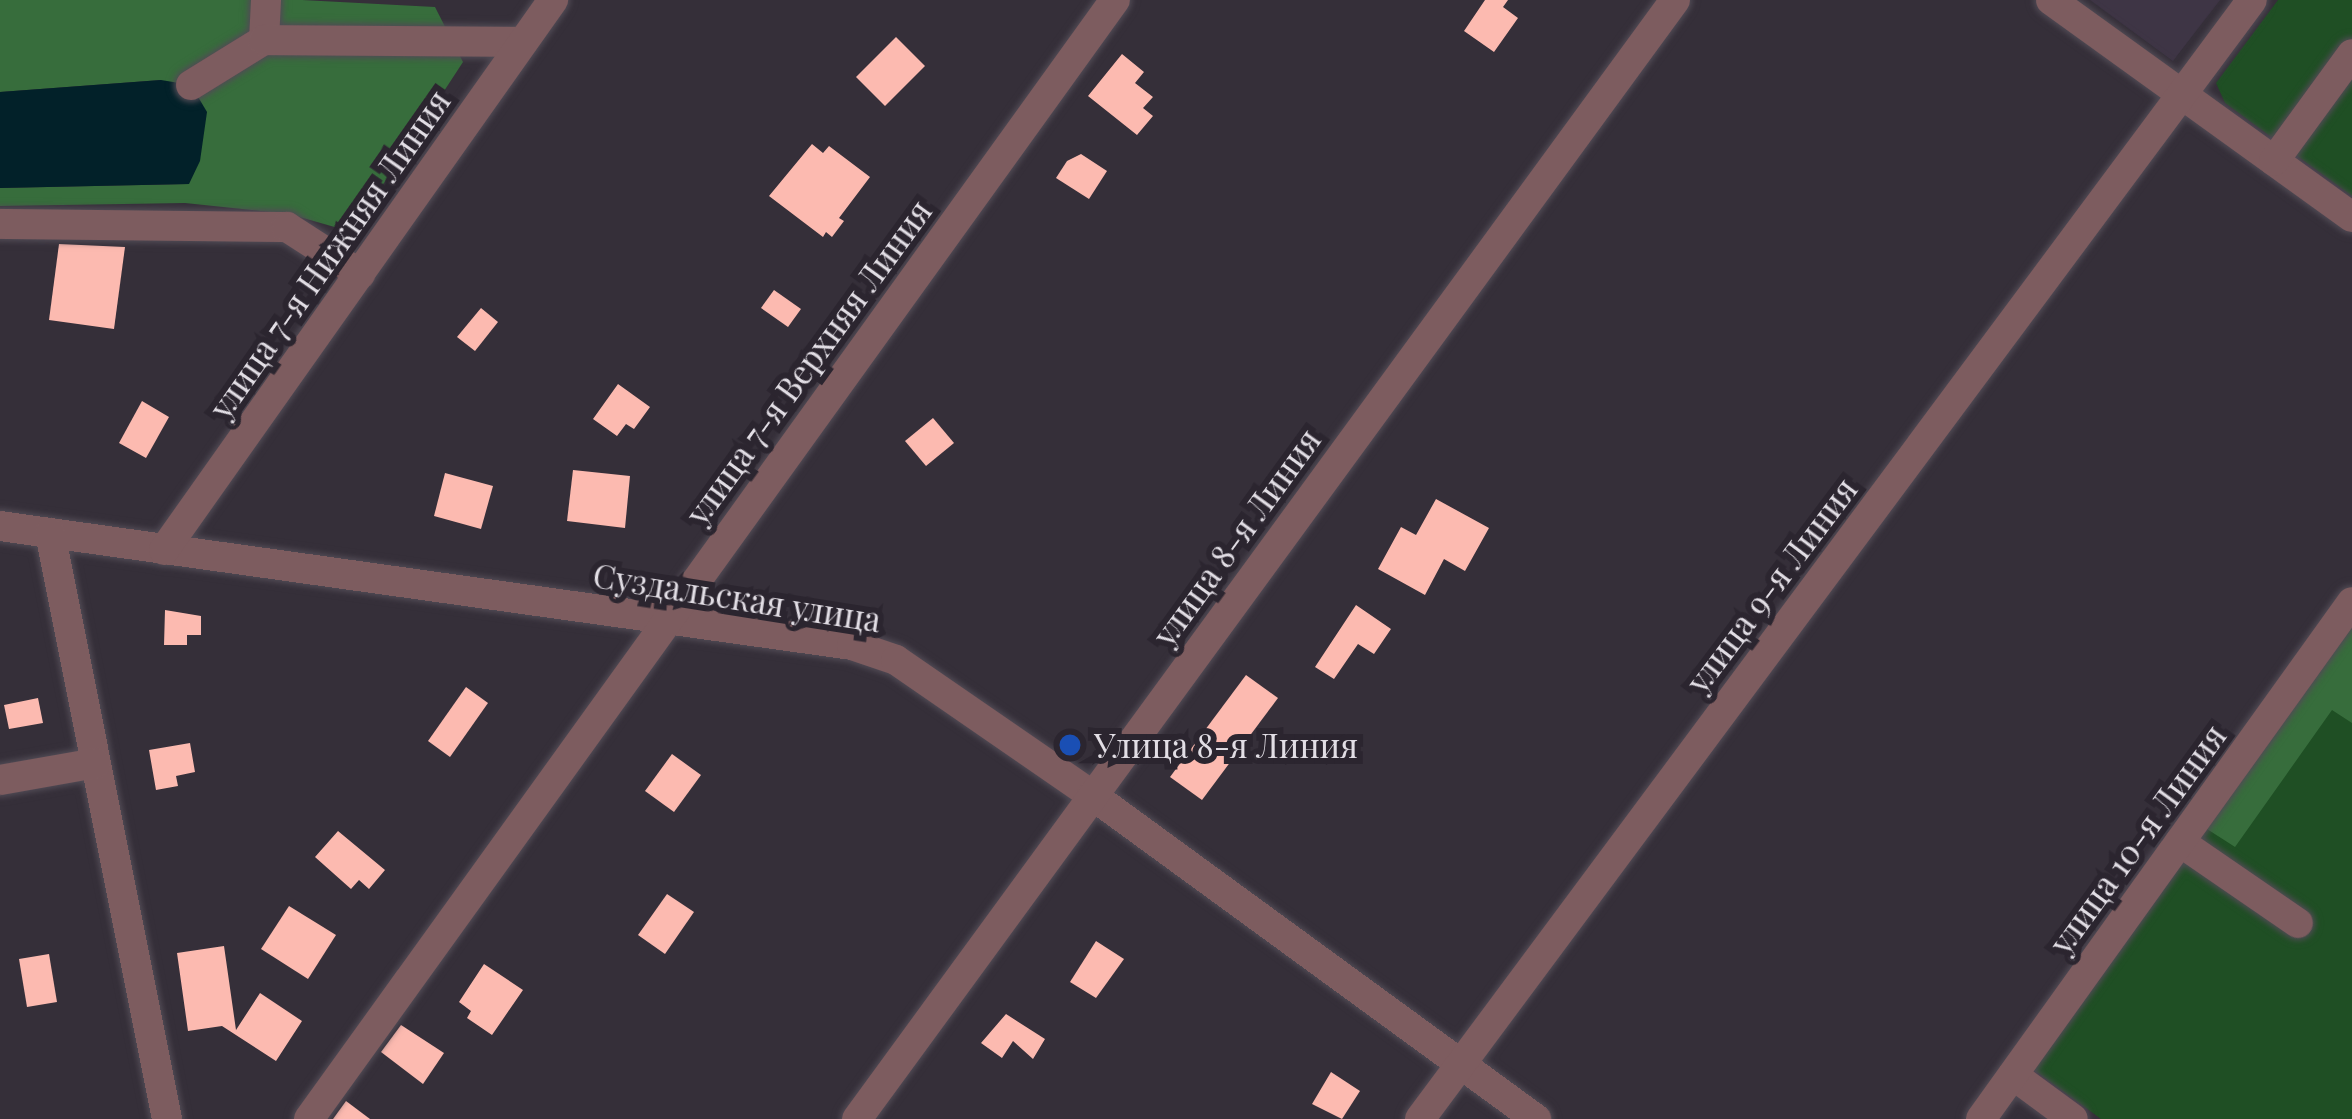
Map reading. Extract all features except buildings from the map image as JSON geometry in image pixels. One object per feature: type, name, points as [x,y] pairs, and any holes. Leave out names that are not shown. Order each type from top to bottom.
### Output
[{"type":"street","points":[[264,40],[266,0]]},
{"type":"street","name":"улица 7-я Нижняя Линия","points":[[164,550],[553,0]]},
{"type":"street","name":"улица 7-я Верхняя Линия","points":[[309,1119],[1115,0]]},
{"type":"street","name":"улица 8-я Линия","points":[[857,1119],[1675,0]]},
{"type":"street","points":[[2051,0],[2352,217]]},
{"type":"street","name":"улица 9-я Линия","points":[[1420,1119],[2252,0]]},
{"type":"street","points":[[191,85],[264,40],[523,42]]},
{"type":"street","points":[[2274,161],[2352,54]]},
{"type":"street","points":[[0,224],[287,227],[292,246],[360,274]]},
{"type":"street","name":"Суздальская улица","points":[[0,526],[852,645],[896,659],[1092,795],[1536,1119]]},
{"type":"street","points":[[50,533],[167,1119]]},
{"type":"street","name":"улица 10-я Линия","points":[[1981,1119],[2352,602]]},
{"type":"street","points":[[0,780],[96,763]]},
{"type":"street","points":[[2180,842],[2298,923]]},
{"type":"street","points":[[2013,1075],[2073,1119]]},
{"type":"shaded area","points":[[2090,0],[2220,0],[2173,61]]},
{"type":"green space","points":[[0,0],[302,0],[435,7],[463,62],[352,232],[289,214],[185,203],[0,206],[0,188],[189,184],[161,80],[0,92]]},
{"type":"green space","points":[[2278,0],[2352,0],[2352,196],[2225,103],[2216,83]]},
{"type":"green space","points":[[2352,610],[2352,1119],[2101,1119],[2030,1067]]},
{"type":"green space","points":[[2352,626],[2352,723],[2332,710],[2235,847],[2207,829]]},
{"type":"water","points":[[161,80],[191,85],[207,112],[200,161],[189,184],[0,188],[0,92]]},
{"type":"place","name":"Улица 8-я Линия","points":[[1070,745]]}]
